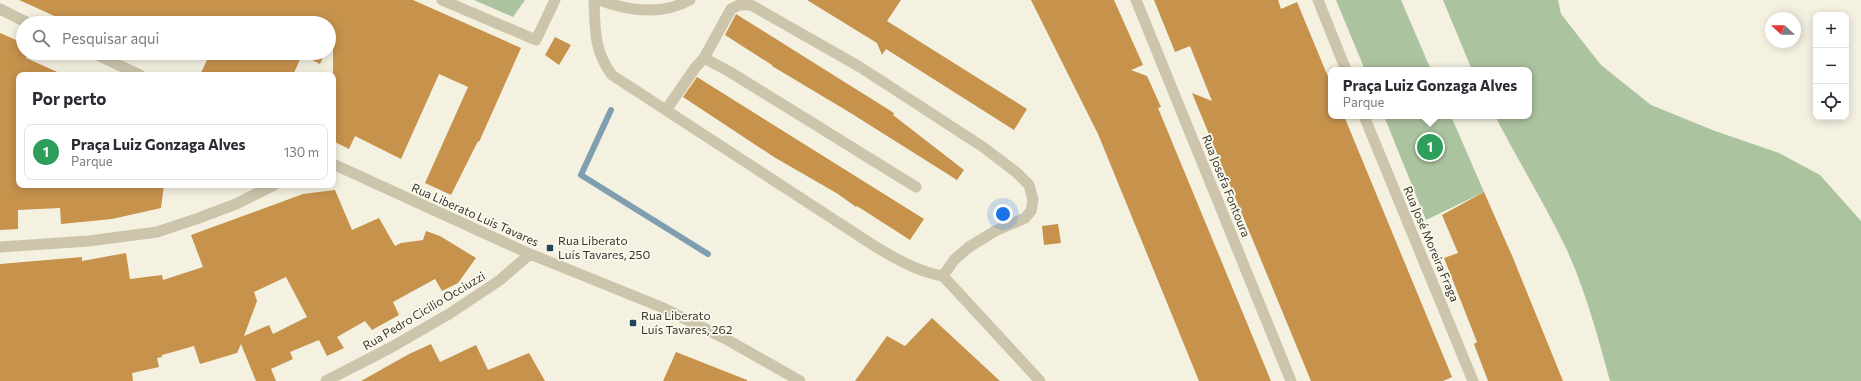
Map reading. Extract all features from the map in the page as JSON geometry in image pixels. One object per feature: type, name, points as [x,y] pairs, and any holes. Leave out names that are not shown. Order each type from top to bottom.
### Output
[{"type":"street","points":[[442,0],[536,40],[555,0]]},
{"type":"street","points":[[594,0],[595,29],[598,51],[612,75],[876,247],[904,263],[930,274],[943,276],[1040,381]]},
{"type":"street","points":[[599,0],[618,7],[642,10],[665,10],[690,0]]},
{"type":"street","name":"Rua Josefa Fontoura","points":[[1136,0],[1291,381]]},
{"type":"street","points":[[1318,0],[1345,67]]},
{"type":"street","points":[[666,110],[695,68],[704,58],[731,9],[739,5],[751,5],[860,67],[983,147],[1017,173],[1028,185],[1033,200],[1032,211],[1025,218],[995,231],[969,247],[954,260],[943,276]]},
{"type":"street","points":[[0,10],[16,17]]},
{"type":"street","points":[[704,58],[730,72],[916,187]]},
{"type":"street","points":[[108,60],[134,72]]},
{"type":"street","name":"Rua José Moreira Fraga","points":[[1365,119],[1474,381]]},
{"type":"street","name":"Rua Liberato Luis Tavares","points":[[336,165],[530,254],[660,307],[726,340],[800,381]]},
{"type":"street","points":[[0,247],[89,241],[157,232],[214,213],[268,188]]},
{"type":"street","name":"Rua Pedro Cicilio Occiuzzi","points":[[326,381],[390,348],[449,314],[500,280],[530,254]]},
{"type":"green space","points":[[474,0],[525,0],[513,17]]},
{"type":"green space","points":[[1336,0],[1401,0],[1430,67],[1364,67]]},
{"type":"green space","points":[[1443,0],[1558,0],[1561,14],[1601,65],[1651,105],[1715,131],[1779,153],[1820,175],[1861,221],[1861,381],[1610,381],[1591,313],[1573,264],[1549,215],[1497,119],[1532,119],[1532,67],[1471,67]]},
{"type":"green space","points":[[1385,119],[1452,119],[1484,192],[1426,220]]},
{"type":"building","points":[[19,0],[413,0],[521,48],[479,142],[478,141],[451,195],[425,183],[468,87],[439,74],[401,159],[355,136],[349,149],[336,142],[336,72],[333,72],[333,60],[336,60],[336,16],[54,16]]},
{"type":"building","points":[[807,0],[901,0],[887,21],[1027,109],[1014,130],[886,49],[882,55],[877,43]]},
{"type":"building","points":[[1031,0],[1114,0],[1143,65],[1131,70],[1147,76],[1161,107],[1158,108],[1271,381],[1199,381],[1098,134]]},
{"type":"building","points":[[1154,0],[1278,0],[1281,9],[1297,2],[1328,77],[1328,119],[1345,119],[1452,377],[1443,381],[1311,381],[1192,93],[1212,101],[1190,46],[1175,52]]},
{"type":"building","points":[[736,14],[894,113],[893,115],[964,170],[957,180],[849,112],[772,66],[725,35]]},
{"type":"building","points":[[0,33],[16,40],[16,60],[30,60],[57,72],[16,72],[16,188],[164,188],[161,208],[112,219],[61,224],[60,208],[18,210],[18,229],[0,230]]},
{"type":"building","points":[[555,37],[571,45],[559,65],[545,55]]},
{"type":"building","points":[[207,60],[300,60],[294,72],[201,72]]},
{"type":"building","points":[[312,60],[322,60],[320,64]]},
{"type":"building","points":[[697,77],[924,219],[910,240],[857,206],[856,207],[838,194],[774,157],[683,97]]},
{"type":"building","points":[[335,190],[352,230],[379,218],[395,246],[401,243],[423,240],[426,231],[440,236],[476,258],[458,283],[442,291],[435,279],[393,302],[399,315],[372,330],[365,321],[337,337],[344,348],[327,356],[319,340],[290,352],[293,359],[271,369],[276,381],[256,381],[241,344],[237,353],[200,364],[194,346],[162,355],[162,357],[157,358],[159,367],[132,373],[133,381],[0,381],[0,264],[82,257],[82,261],[126,253],[130,279],[162,275],[163,280],[203,267],[191,235],[303,194]],"holes":[[[286,277],[307,317],[273,334],[269,325],[244,336],[257,301],[254,292]]]},
{"type":"building","points":[[1484,192],[1513,258],[1563,381],[1488,381],[1474,344],[1477,342],[1444,258],[1458,253],[1442,215]]},
{"type":"building","points":[[1058,224],[1061,243],[1044,245],[1042,226]]},
{"type":"building","points":[[932,318],[1000,381],[855,381],[887,336],[905,346]]},
{"type":"building","points":[[431,344],[440,362],[476,345],[488,370],[529,353],[545,381],[361,381],[409,354]]},
{"type":"building","points":[[676,352],[747,380],[747,381],[663,381]]},
{"type":"waterway","points":[[611,110],[581,175],[708,254]]},
{"type":"place","name":"Praça Luiz Gonzaga Alves","points":[[1430,147]]},
{"type":"place","name":"Rua Liberato Luís Tavares, 250","points":[[550,248]]},
{"type":"place","name":"Rua Liberato Luís Tavares, 262","points":[[633,323]]}]
